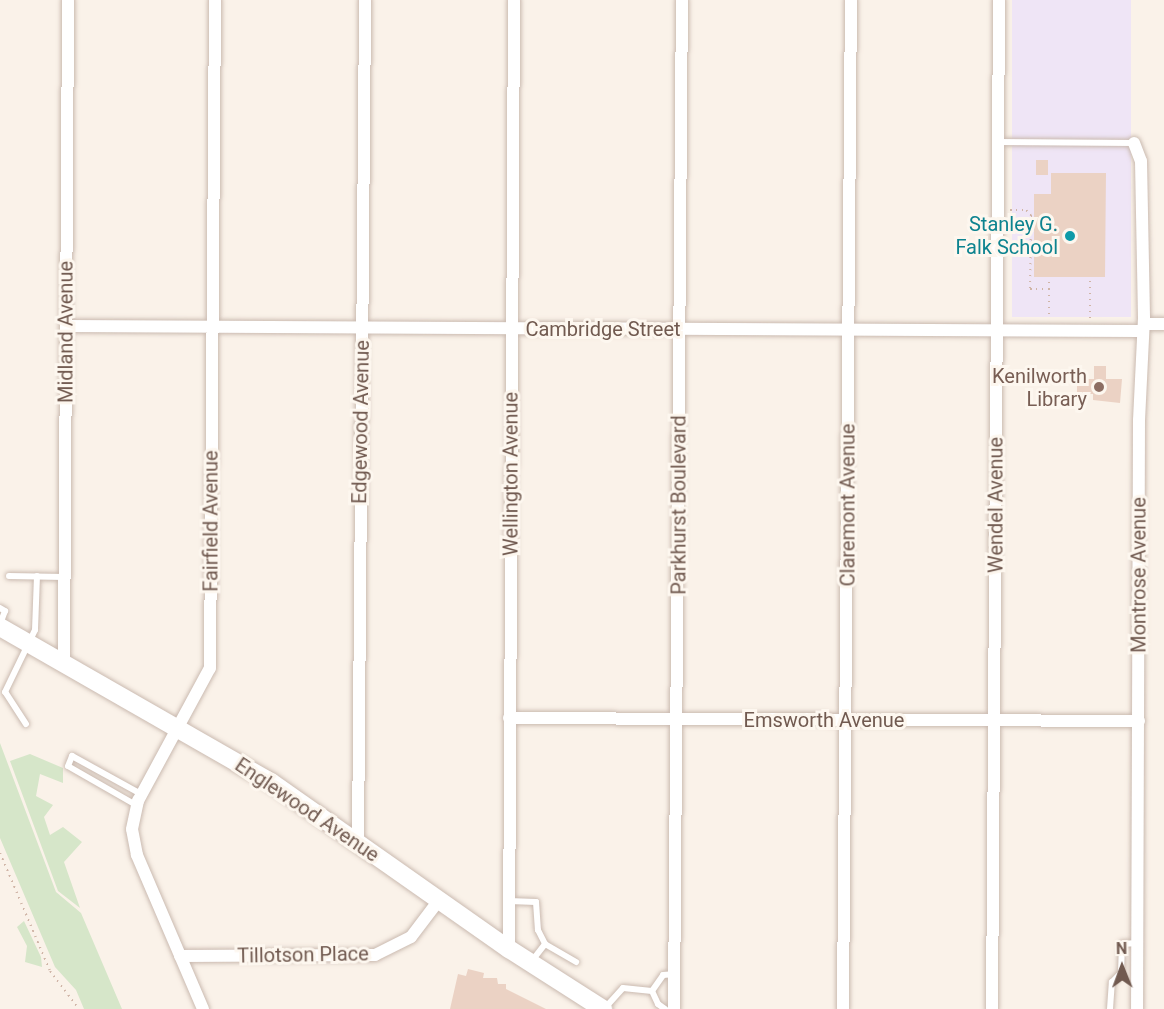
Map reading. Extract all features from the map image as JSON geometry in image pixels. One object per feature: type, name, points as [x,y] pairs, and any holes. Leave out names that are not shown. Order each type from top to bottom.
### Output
[{"type":"street","name":"Midland Avenue","points":[[64,664],[68,0]]},
{"type":"street","name":"Fairfield Avenue","points":[[203,1009],[133,842],[139,800],[210,668],[215,0]]},
{"type":"street","name":"Edgewood Avenue","points":[[358,843],[365,0]]},
{"type":"street","name":"Wellington Avenue","points":[[509,949],[514,0]]},
{"type":"street","name":"Parkhurst Boulevard","points":[[674,1009],[682,0]]},
{"type":"street","name":"Claremont Avenue","points":[[843,1009],[851,0]]},
{"type":"street","name":"Wendel Avenue","points":[[992,1009],[999,0]]},
{"type":"street","name":"Montrose Avenue","points":[[1134,143],[1141,161],[1142,327],[1137,1009]]},
{"type":"street","name":"Cambridge Street","points":[[66,326],[850,330],[1142,327],[1164,324]]},
{"type":"street","name":"Englewood Avenue","points":[[0,626],[271,782],[509,949],[603,1009]]},
{"type":"street","name":"Emsworth Avenue","points":[[509,718],[1139,721]]},
{"type":"street","name":"Tillotson Place","points":[[180,956],[375,955],[411,937],[438,900]]},
{"type":"lane","points":[[998,142],[1134,143]]},
{"type":"lane","points":[[9,576],[65,577]]},
{"type":"lane","points":[[27,724],[4,692],[35,630],[37,576]]},
{"type":"lane","points":[[0,608],[5,611],[0,626]]},
{"type":"lane","points":[[72,756],[139,800],[124,795],[68,766],[72,756]]},
{"type":"lane","points":[[509,901],[536,902],[538,930],[545,944],[576,962]]},
{"type":"lane","points":[[1110,1009],[1112,982],[1121,973],[1122,944],[1138,943]]},
{"type":"lane","points":[[531,963],[545,944]]},
{"type":"lane","points":[[652,991],[663,975],[675,974]]},
{"type":"lane","points":[[603,1009],[622,988],[652,991]]},
{"type":"lane","points":[[652,991],[658,1004],[665,1009]]},
{"type":"path","points":[[1010,210],[1026,210],[1031,215],[1030,289],[1049,289]]},
{"type":"path","points":[[1049,279],[1049,318]]},
{"type":"path","points":[[1090,279],[1090,318]]},
{"type":"path","points":[[0,854],[50,971],[79,1009]]},
{"type":"shaded area","points":[[1012,0],[1131,0],[1131,317],[1012,317]]},
{"type":"green space","points":[[0,743],[56,892],[81,913],[122,1009],[84,1009],[76,990],[55,967],[0,838]]},
{"type":"green space","points":[[30,754],[63,768],[63,783],[40,774],[36,796],[53,805],[44,817],[50,835],[63,827],[82,842],[64,862],[80,908],[58,891],[10,761]]},
{"type":"green space","points":[[24,921],[41,957],[42,967],[25,962],[27,946],[17,927]]},
{"type":"building","points":[[1036,160],[1048,160],[1048,175],[1036,175]]},
{"type":"building","name":"Stanley G. Falk School","points":[[1051,173],[1106,173],[1105,277],[1034,277],[1034,194],[1051,194]]},
{"type":"building","name":"Kenilworth Library","points":[[1094,366],[1106,366],[1106,379],[1122,379],[1120,403],[1093,400],[1093,394],[1077,394],[1077,379],[1094,379]]},
{"type":"building","points":[[468,969],[484,973],[483,978],[497,978],[498,984],[506,984],[506,989],[546,1009],[450,1009],[458,974],[466,976]]},
{"type":"place","name":"Stanley G. Falk School","points":[[1070,236]]},
{"type":"place","name":"Kenilworth Library","points":[[1099,387]]}]
